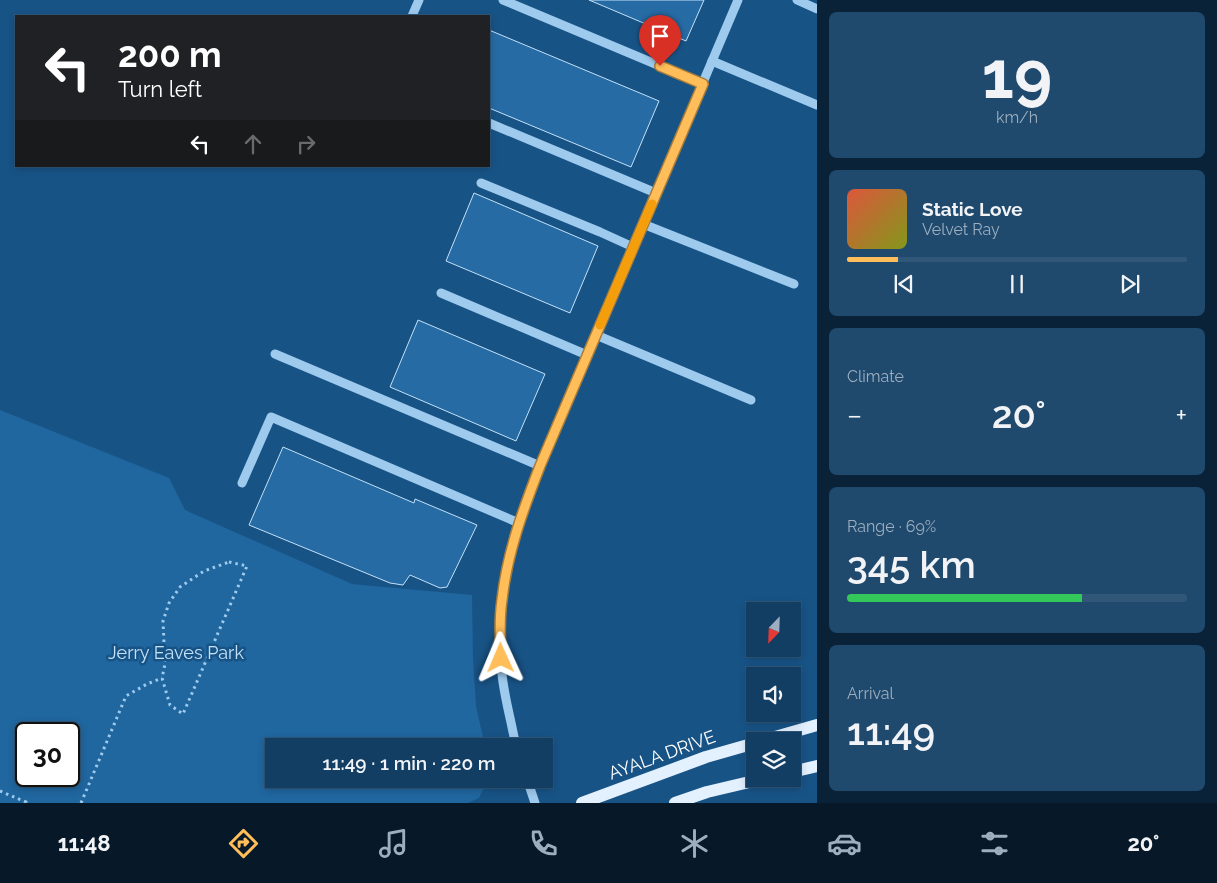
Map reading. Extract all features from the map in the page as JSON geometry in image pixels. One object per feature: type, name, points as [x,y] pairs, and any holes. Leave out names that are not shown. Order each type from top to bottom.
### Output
[{"type":"main road","points":[[795,732],[817,726]]},
{"type":"main road","name":"AYALA DRIVE","points":[[582,803],[706,757],[746,746]]},
{"type":"main road","points":[[801,770],[817,766]]},
{"type":"main road","points":[[675,803],[707,792],[746,783]]},
{"type":"street","points":[[412,15],[419,0]]},
{"type":"street","points":[[503,0],[703,84]]},
{"type":"street","points":[[514,738],[502,673],[500,642],[502,600],[511,550],[519,523],[540,466],[738,0]]},
{"type":"street","points":[[797,0],[817,9]]},
{"type":"street","points":[[712,62],[817,105]]},
{"type":"street","points":[[490,123],[656,193]]},
{"type":"street","points":[[481,183],[633,247]]},
{"type":"street","points":[[643,224],[794,284]]},
{"type":"street","points":[[441,293],[587,355]]},
{"type":"street","points":[[596,335],[751,400]]},
{"type":"street","points":[[275,354],[540,466]]},
{"type":"street","points":[[242,483],[271,418],[519,523]]},
{"type":"street","points":[[530,788],[535,803]]},
{"type":"path","points":[[229,562],[247,566],[183,714],[170,705],[162,678],[165,664],[164,621],[169,603],[180,587],[204,571],[229,562]]},
{"type":"path","points":[[81,803],[126,696],[162,678]]},
{"type":"path","points":[[0,790],[25,803]]},
{"type":"green space","name":"Jerry Eaves Park","points":[[0,410],[169,478],[185,510],[352,584],[472,595],[476,706],[483,738],[265,738],[265,788],[484,788],[479,798],[468,803],[0,803]]},
{"type":"building","points":[[589,0],[704,0],[686,41]]},
{"type":"building","points":[[490,30],[659,101],[631,167],[490,108]]},
{"type":"building","points":[[474,193],[598,246],[570,313],[446,261]]},
{"type":"building","points":[[418,320],[545,374],[516,441],[390,387]]},
{"type":"building","points":[[283,447],[414,503],[415,499],[477,525],[447,587],[440,588],[410,575],[403,585],[390,583],[249,525]]},
{"type":"slow traffic","points":[[600,325],[652,204]]},
{"type":"route","points":[[501,658],[502,600],[511,550],[519,523],[540,466],[703,84],[660,66]]}]
